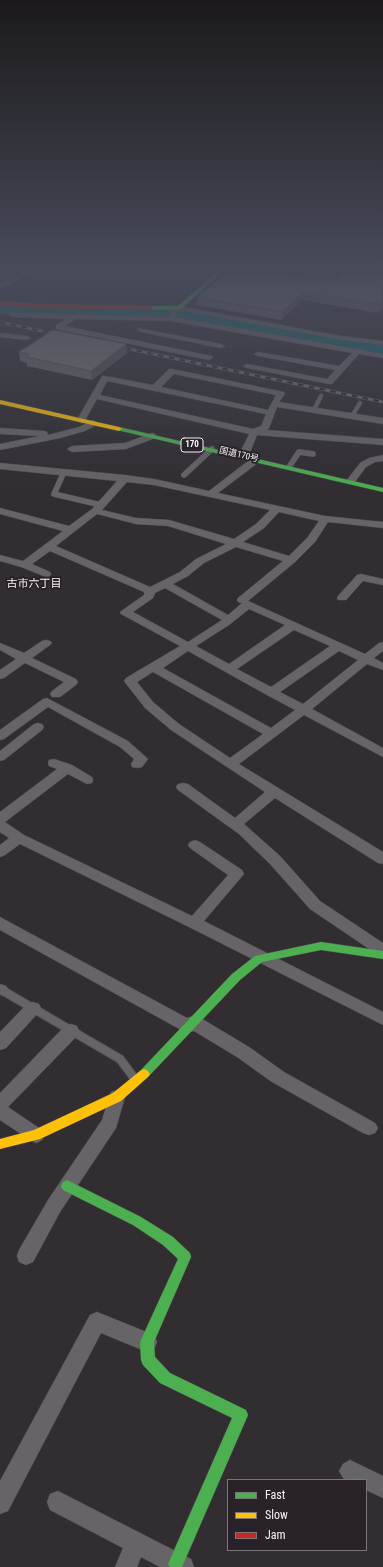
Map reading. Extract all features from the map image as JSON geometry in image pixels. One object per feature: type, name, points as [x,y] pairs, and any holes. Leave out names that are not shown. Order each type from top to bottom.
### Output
[{"type":"main road","name":"国道170号","points":[[0,402],[290,466],[383,490]]},
{"type":"main road","points":[[0,1144],[36,1135],[76,1118],[117,1097],[136,1080],[236,977],[258,959],[321,946],[383,955]]},
{"type":"main road","points":[[67,1186],[137,1221],[168,1241],[185,1257],[147,1342],[148,1360],[165,1378],[241,1415],[179,1565]]},
{"type":"street","points":[[154,347],[209,358]]},
{"type":"street","points":[[187,354],[196,347]]},
{"type":"street","points":[[285,347],[341,369]]},
{"type":"street","points":[[280,372],[297,351]]},
{"type":"street","points":[[258,354],[297,351],[358,352],[383,356]]},
{"type":"street","points":[[246,366],[329,382],[358,352]]},
{"type":"street","points":[[155,388],[175,367],[281,394],[274,404],[265,428],[254,432],[243,456]]},
{"type":"street","points":[[81,420],[105,378],[271,413]]},
{"type":"street","points":[[94,396],[254,432],[383,442]]},
{"type":"street","points":[[274,404],[383,421]]},
{"type":"street","points":[[0,447],[60,435],[82,429],[93,423]]},
{"type":"street","points":[[0,431],[60,435]]},
{"type":"street","points":[[72,449],[126,446],[152,436]]},
{"type":"street","points":[[351,481],[363,465],[372,460],[383,458]]},
{"type":"street","points":[[211,494],[252,463],[254,459]]},
{"type":"street","points":[[0,466],[154,482],[325,519],[383,525]]},
{"type":"street","points":[[25,565],[72,530],[98,508],[125,478]]},
{"type":"street","points":[[98,508],[136,521],[154,524],[169,523],[292,560]]},
{"type":"street","points":[[50,547],[150,591],[184,574],[200,561],[235,543],[260,526],[277,508]]},
{"type":"street","points":[[0,511],[72,530]]},
{"type":"street","points":[[242,600],[292,560],[311,540],[325,519]]},
{"type":"street","points":[[0,558],[25,565],[46,574]]},
{"type":"street","points":[[342,598],[361,577],[383,582]]},
{"type":"street","points":[[166,584],[229,620]]},
{"type":"street","points":[[150,591],[149,596],[125,612],[383,753]]},
{"type":"street","points":[[383,667],[248,604],[229,620],[130,681],[149,705],[175,727],[230,764],[383,859]]},
{"type":"street","points":[[229,669],[293,625]]},
{"type":"street","points":[[0,675],[46,643]]},
{"type":"street","points":[[230,764],[303,710],[383,645]]},
{"type":"street","points":[[0,646],[72,682],[56,694]]},
{"type":"street","points":[[271,692],[338,646]]},
{"type":"street","points":[[160,663],[156,669],[271,733]]},
{"type":"street","points":[[0,736],[47,702],[124,744],[142,759],[137,764]]},
{"type":"street","points":[[0,757],[38,727]]},
{"type":"street","points":[[54,763],[67,768],[87,780]]},
{"type":"street","points":[[0,819],[67,768]]},
{"type":"street","points":[[183,787],[235,825],[275,860],[315,904],[383,951]]},
{"type":"street","points":[[235,825],[275,791]]},
{"type":"street","points":[[0,825],[19,838],[194,923],[383,1019]]},
{"type":"street","points":[[0,852],[19,838]]},
{"type":"street","points":[[194,923],[237,874],[195,845]]},
{"type":"street","points":[[0,923],[243,1052],[278,1077],[369,1128]]},
{"type":"street","points":[[0,1043],[33,1008]]},
{"type":"street","points":[[0,1104],[71,1031]]},
{"type":"street","points":[[26,1256],[54,1206],[110,1123],[117,1097]]},
{"type":"street","points":[[0,1111],[36,1135]]},
{"type":"street","points":[[0,1503],[98,1322],[147,1342]]},
{"type":"street","points":[[350,1471],[366,1479]]},
{"type":"street","points":[[367,1479],[383,1487]]},
{"type":"street","points":[[58,1502],[179,1565]]},
{"type":"street","points":[[126,1567],[136,1543]]},
{"type":"lane","points":[[314,410],[321,396]]},
{"type":"lane","points":[[352,416],[360,403]]},
{"type":"lane","points":[[184,476],[212,450]]},
{"type":"lane","points":[[290,466],[299,452],[313,454]]},
{"type":"lane","points":[[64,472],[54,494],[98,508]]},
{"type":"lane","points":[[0,990],[120,1059],[136,1080]]},
{"type":"building","points":[[27,347],[122,347],[91,371],[27,357],[29,354],[19,352]]},
{"type":"waterway","points":[[372,347],[383,349]]},
{"type":"railway","points":[[120,347],[383,402]]},
{"type":"traffic: fast","points":[[119,429],[383,490]]},
{"type":"traffic: fast","points":[[144,1074],[236,977],[259,959],[321,946],[383,955]]},
{"type":"traffic: fast","points":[[67,1186],[137,1221],[168,1241],[185,1257],[147,1342],[148,1360],[165,1378],[241,1415],[176,1564]]},
{"type":"traffic: slow","points":[[0,402],[119,429]]},
{"type":"traffic: slow","points":[[0,1144],[36,1135],[117,1097],[144,1074]]},
{"type":"district","name":"古市六丁目","points":[[34,584]]}]
